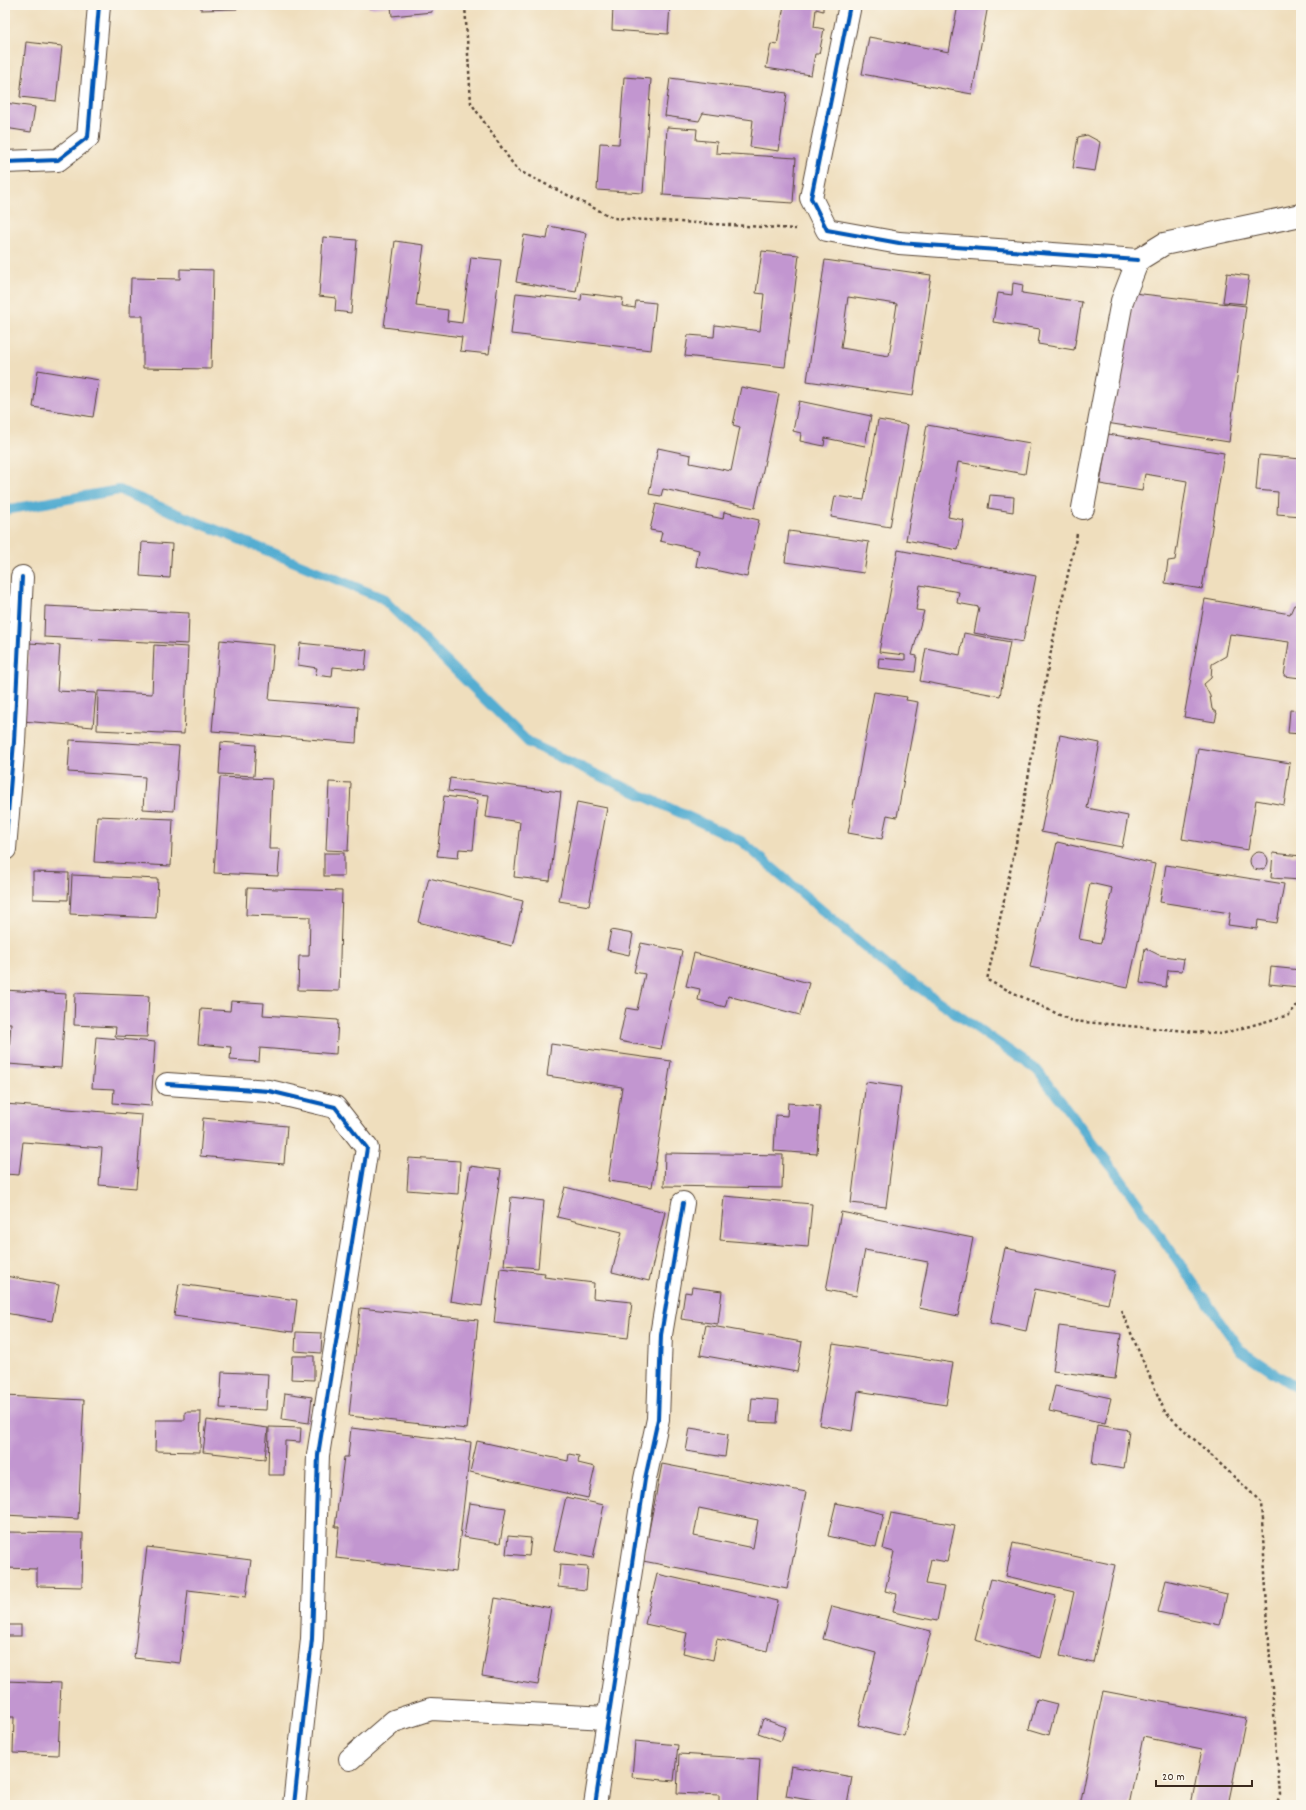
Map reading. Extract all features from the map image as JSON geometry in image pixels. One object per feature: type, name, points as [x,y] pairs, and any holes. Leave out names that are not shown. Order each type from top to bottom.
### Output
[{"type":"street","points":[[5,162],[58,160],[88,137],[99,5]]},
{"type":"street","points":[[850,5],[811,198],[827,230],[899,243],[1138,260],[1164,244],[1301,216]]},
{"type":"street","points":[[1083,508],[1122,301],[1138,260]]},
{"type":"street","points":[[5,849],[14,742],[22,577]]},
{"type":"street","points":[[167,1084],[269,1091],[334,1108],[367,1148],[318,1455],[312,1639],[294,1805]]},
{"type":"street","points":[[595,1805],[645,1479],[658,1419],[661,1335],[683,1203]]},
{"type":"street","points":[[350,1759],[394,1721],[431,1709],[608,1718]]},
{"type":"path","points":[[465,5],[471,103],[517,170],[614,218],[827,230]]},
{"type":"path","points":[[1083,508],[1052,640],[1018,834],[988,980],[1072,1021],[1221,1034],[1289,1015],[1301,1000]]},
{"type":"path","points":[[1121,1310],[1165,1412],[1261,1502],[1270,1661],[1280,1796],[1276,1805]]},
{"type":"building","points":[[201,5],[237,5],[237,9],[201,10]]},
{"type":"building","points":[[368,5],[431,5],[432,12],[392,16],[391,6],[369,8]]},
{"type":"building","points":[[613,5],[670,5],[668,34],[612,30]]},
{"type":"building","points":[[784,5],[823,5],[823,11],[816,9],[814,27],[824,29],[819,54],[815,54],[811,75],[766,68],[771,44],[777,45]]},
{"type":"building","points":[[958,5],[988,5],[972,94],[862,74],[869,37],[949,52]]},
{"type":"building","points":[[26,42],[62,46],[56,101],[20,97]]},
{"type":"building","points":[[624,77],[651,79],[643,193],[597,190],[600,143],[619,144]]},
{"type":"building","points":[[670,78],[787,93],[779,151],[750,147],[753,120],[703,113],[699,121],[665,116]]},
{"type":"building","points":[[5,103],[35,107],[31,132],[5,128]]},
{"type":"building","points":[[667,127],[697,129],[696,140],[717,142],[716,153],[796,158],[793,203],[663,195]]},
{"type":"building","points":[[1087,135],[1100,142],[1095,171],[1073,168],[1078,137]]},
{"type":"building","points":[[549,226],[586,233],[576,292],[516,282],[524,235],[547,239]]},
{"type":"building","points":[[323,237],[357,240],[351,313],[335,311],[336,298],[319,296]]},
{"type":"building","points":[[395,241],[424,245],[416,306],[448,310],[447,321],[462,323],[471,257],[501,260],[489,354],[460,351],[462,337],[384,327]]},
{"type":"building","points":[[762,251],[799,255],[785,367],[685,356],[688,335],[714,337],[715,325],[760,331],[764,294],[756,293]]},
{"type":"building","points":[[825,260],[931,275],[913,396],[807,381]],"holes":[[[848,297],[897,304],[889,356],[841,348]]]},
{"type":"building","points":[[180,269],[213,270],[211,369],[143,368],[143,316],[130,316],[131,278],[180,279]]},
{"type":"building","points":[[1227,273],[1249,276],[1245,304],[1223,302]]},
{"type":"building","points":[[1013,283],[1023,285],[1022,293],[1082,302],[1074,350],[1038,344],[1040,329],[993,322],[998,293],[1012,295]]},
{"type":"building","points":[[1125,292],[1246,306],[1229,442],[1100,422]]},
{"type":"building","points":[[516,293],[581,300],[582,293],[623,298],[622,306],[635,308],[636,301],[656,303],[651,350],[511,334]]},
{"type":"building","points":[[38,370],[99,380],[93,417],[33,407]]},
{"type":"building","points":[[741,387],[779,394],[755,508],[663,489],[661,496],[649,494],[658,448],[691,455],[690,463],[731,471],[740,427],[733,425]]},
{"type":"building","points":[[799,401],[871,416],[865,446],[825,438],[824,446],[800,441],[801,433],[793,431]]},
{"type":"building","points":[[878,420],[908,425],[890,527],[831,517],[835,496],[864,500]]},
{"type":"building","points":[[927,425],[1030,443],[1025,474],[958,462],[948,517],[964,520],[958,550],[906,540]]},
{"type":"building","points":[[1108,434],[1224,453],[1202,589],[1165,583],[1168,561],[1175,560],[1187,481],[1145,474],[1142,491],[1100,484]]},
{"type":"building","points":[[1259,455],[1301,459],[1301,516],[1277,514],[1278,492],[1256,490]]},
{"type":"building","points":[[990,495],[1014,497],[1013,512],[988,508]]},
{"type":"building","points":[[656,504],[723,519],[724,512],[759,520],[747,577],[696,566],[699,550],[660,541],[662,532],[650,530]]},
{"type":"building","points":[[789,531],[869,542],[864,573],[785,562]]},
{"type":"building","points":[[142,542],[172,544],[170,578],[140,576]]},
{"type":"building","points":[[898,550],[1036,576],[1023,642],[974,633],[979,607],[957,603],[959,592],[920,585],[916,610],[924,611],[912,655],[917,656],[915,672],[878,668],[879,658],[905,660],[905,655],[879,652]]},
{"type":"building","points":[[1205,599],[1290,614],[1294,605],[1301,606],[1301,678],[1284,676],[1289,642],[1230,634],[1226,656],[1212,664],[1211,678],[1204,684],[1210,696],[1212,709],[1217,713],[1215,722],[1184,717]]},
{"type":"building","points":[[45,606],[189,613],[188,644],[44,637]]},
{"type":"building","points":[[964,633],[1010,642],[1000,696],[920,681],[926,648],[960,655]]},
{"type":"building","points":[[220,640],[274,645],[269,700],[358,707],[356,743],[212,731]]},
{"type":"building","points":[[29,643],[60,645],[57,691],[96,693],[93,727],[23,721]]},
{"type":"building","points":[[300,643],[367,650],[365,670],[333,667],[332,677],[315,675],[317,668],[298,665]]},
{"type":"building","points":[[154,645],[188,647],[184,734],[97,730],[98,691],[152,694]]},
{"type":"building","points":[[874,692],[907,697],[906,700],[918,702],[897,817],[887,815],[882,839],[848,833]]},
{"type":"building","points":[[1290,710],[1301,711],[1301,734],[1288,733]]},
{"type":"building","points":[[1060,735],[1100,743],[1087,808],[1128,816],[1122,847],[1041,832]]},
{"type":"building","points":[[70,740],[179,746],[174,811],[143,809],[145,777],[68,772]]},
{"type":"building","points":[[221,742],[256,745],[254,776],[219,774]]},
{"type":"building","points":[[1198,748],[1290,763],[1284,805],[1256,800],[1248,850],[1182,839]]},
{"type":"building","points":[[220,777],[272,779],[269,849],[280,849],[278,876],[214,873]]},
{"type":"building","points":[[450,778],[561,792],[550,881],[514,877],[520,822],[486,817],[489,795],[448,791]]},
{"type":"building","points":[[329,782],[351,783],[348,851],[326,850]]},
{"type":"building","points":[[444,796],[478,800],[473,850],[459,849],[458,858],[437,856]]},
{"type":"building","points":[[577,802],[607,808],[589,906],[559,901]]},
{"type":"building","points":[[97,816],[173,819],[171,866],[94,862]]},
{"type":"building","points":[[1057,842],[1155,864],[1128,988],[1030,967]],"holes":[[[1090,883],[1112,888],[1101,943],[1079,939]]]},
{"type":"building","points":[[1255,852],[1263,852],[1268,857],[1266,868],[1263,870],[1255,870],[1250,865],[1250,857]]},
{"type":"building","points":[[324,853],[344,853],[344,876],[324,876]]},
{"type":"building","points":[[1273,853],[1301,856],[1301,880],[1271,878]]},
{"type":"building","points":[[1166,865],[1284,884],[1277,923],[1258,920],[1257,929],[1228,925],[1230,913],[1160,902]]},
{"type":"building","points":[[33,872],[69,873],[68,900],[33,899]]},
{"type":"building","points":[[72,875],[158,879],[156,918],[70,914]]},
{"type":"building","points":[[429,878],[523,901],[512,946],[418,922]]},
{"type":"building","points":[[247,888],[342,891],[339,991],[298,990],[299,956],[309,956],[310,917],[246,915]]},
{"type":"building","points":[[611,930],[633,934],[629,955],[607,950]]},
{"type":"building","points":[[641,943],[682,951],[661,1049],[619,1041],[626,1008],[637,1010],[645,974],[634,972]]},
{"type":"building","points":[[1145,948],[1159,955],[1184,959],[1182,971],[1168,970],[1166,987],[1140,983]]},
{"type":"building","points":[[694,953],[809,983],[800,1015],[728,996],[725,1007],[698,1000],[700,989],[686,986]]},
{"type":"building","points":[[1271,967],[1301,970],[1299,987],[1269,984]]},
{"type":"building","points":[[5,990],[66,994],[61,1068],[8,1064],[11,1023],[5,1023]]},
{"type":"building","points":[[75,993],[149,996],[147,1037],[115,1036],[116,1027],[74,1025]]},
{"type":"building","points":[[231,1001],[264,1003],[263,1015],[338,1020],[336,1054],[260,1048],[259,1062],[230,1060],[231,1047],[198,1044],[201,1009],[230,1011]]},
{"type":"building","points":[[96,1037],[155,1042],[151,1106],[113,1103],[114,1089],[92,1088]]},
{"type":"building","points":[[551,1044],[671,1061],[652,1187],[608,1181],[622,1087],[547,1076]]},
{"type":"building","points":[[866,1082],[901,1087],[886,1207],[851,1203]]},
{"type":"building","points":[[788,1103],[820,1106],[817,1154],[774,1151],[776,1115],[787,1116]]},
{"type":"building","points":[[5,1104],[142,1115],[136,1188],[99,1185],[102,1148],[23,1142],[19,1175],[5,1174]]},
{"type":"building","points":[[203,1118],[287,1126],[284,1164],[200,1156]]},
{"type":"building","points":[[665,1153],[783,1155],[782,1188],[664,1186]]},
{"type":"building","points":[[409,1158],[460,1161],[458,1194],[407,1190]]},
{"type":"building","points":[[470,1166],[501,1170],[482,1306],[450,1301]]},
{"type":"building","points":[[565,1187],[665,1212],[649,1281],[612,1272],[622,1232],[557,1217]]},
{"type":"building","points":[[724,1196],[812,1204],[808,1247],[720,1240]]},
{"type":"building","points":[[511,1197],[544,1201],[538,1268],[504,1265]]},
{"type":"building","points":[[841,1212],[973,1238],[958,1316],[919,1308],[928,1262],[865,1250],[856,1296],[826,1290]]},
{"type":"building","points":[[1005,1248],[1115,1271],[1108,1304],[1035,1289],[1026,1331],[990,1323]]},
{"type":"building","points":[[500,1268],[545,1273],[544,1277],[594,1283],[593,1298],[632,1302],[628,1338],[494,1323]]},
{"type":"building","points":[[5,1276],[59,1285],[52,1321],[5,1313]]},
{"type":"building","points":[[179,1284],[297,1300],[293,1332],[174,1316]]},
{"type":"building","points":[[692,1287],[722,1291],[718,1324],[681,1319],[685,1292],[691,1293]]},
{"type":"building","points":[[360,1308],[478,1320],[467,1429],[349,1416]]},
{"type":"building","points":[[706,1325],[802,1342],[797,1372],[700,1355]]},
{"type":"building","points":[[1059,1326],[1121,1334],[1115,1379],[1053,1371]]},
{"type":"building","points":[[296,1332],[322,1333],[321,1353],[295,1351]]},
{"type":"building","points":[[833,1344],[953,1363],[946,1405],[858,1391],[852,1431],[819,1425]]},
{"type":"building","points":[[292,1356],[314,1356],[314,1380],[291,1379]]},
{"type":"building","points":[[222,1372],[268,1374],[266,1410],[220,1408]]},
{"type":"building","points":[[1055,1386],[1111,1398],[1105,1423],[1049,1411]]},
{"type":"building","points":[[285,1393],[312,1397],[309,1423],[282,1419]]},
{"type":"building","points":[[5,1396],[84,1400],[78,1519],[5,1515]]},
{"type":"building","points":[[752,1398],[779,1400],[777,1423],[750,1422]]},
{"type":"building","points":[[185,1412],[201,1412],[200,1452],[155,1451],[156,1420],[185,1420]]},
{"type":"building","points":[[207,1420],[268,1428],[265,1459],[203,1452]]},
{"type":"building","points":[[1097,1425],[1129,1430],[1124,1469],[1092,1464]]},
{"type":"building","points":[[269,1427],[301,1428],[300,1442],[285,1441],[284,1475],[268,1475]]},
{"type":"building","points":[[351,1428],[471,1442],[456,1572],[336,1558],[339,1527],[335,1527],[344,1457],[348,1457]]},
{"type":"building","points":[[690,1428],[728,1434],[725,1457],[686,1451]]},
{"type":"building","points":[[477,1441],[568,1461],[569,1454],[579,1456],[578,1463],[595,1467],[588,1498],[470,1472]]},
{"type":"building","points":[[662,1464],[806,1492],[787,1589],[643,1561]],"holes":[[[699,1508],[758,1520],[753,1548],[694,1536]]]},
{"type":"building","points":[[566,1497],[604,1505],[593,1558],[554,1550]]},
{"type":"building","points":[[469,1503],[506,1508],[500,1543],[464,1537]]},
{"type":"building","points":[[836,1503],[884,1514],[876,1547],[828,1536]]},
{"type":"building","points":[[891,1513],[955,1525],[947,1562],[931,1559],[926,1584],[944,1587],[937,1621],[893,1612],[897,1594],[885,1591],[894,1552],[883,1549]]},
{"type":"building","points":[[5,1532],[83,1533],[82,1587],[37,1586],[37,1569],[5,1568]]},
{"type":"building","points":[[508,1536],[531,1538],[529,1556],[506,1554]]},
{"type":"building","points":[[1013,1543],[1115,1565],[1093,1663],[1060,1656],[1074,1592],[1006,1576]]},
{"type":"building","points":[[147,1547],[251,1560],[246,1597],[188,1590],[180,1663],[134,1658]]},
{"type":"building","points":[[560,1565],[588,1567],[586,1590],[558,1587]]},
{"type":"building","points":[[657,1574],[778,1601],[767,1651],[717,1639],[713,1660],[683,1653],[687,1633],[645,1624]]},
{"type":"building","points":[[991,1579],[1056,1596],[1040,1658],[975,1640]]},
{"type":"building","points":[[1166,1580],[1227,1594],[1220,1625],[1158,1612]]},
{"type":"building","points":[[495,1598],[551,1608],[538,1685],[482,1676]]},
{"type":"building","points":[[832,1606],[931,1631],[904,1736],[858,1725],[876,1653],[823,1639]]},
{"type":"building","points":[[5,1625],[21,1625],[21,1636],[5,1636]]},
{"type":"building","points":[[5,1681],[61,1683],[58,1755],[13,1753],[14,1717],[5,1717]]},
{"type":"building","points":[[1103,1691],[1246,1718],[1228,1805],[1191,1805],[1202,1749],[1143,1737],[1129,1805],[1080,1805]]},
{"type":"building","points":[[1037,1699],[1057,1704],[1049,1735],[1029,1729]]},
{"type":"building","points":[[763,1719],[786,1727],[781,1741],[758,1733]]},
{"type":"building","points":[[635,1741],[678,1745],[674,1781],[632,1777]]},
{"type":"building","points":[[679,1754],[760,1759],[757,1805],[719,1805],[719,1795],[677,1793]]},
{"type":"building","points":[[791,1766],[852,1777],[847,1805],[837,1805],[786,1796]]},
{"type":"waterway","points":[[5,510],[119,490],[382,598],[529,743],[741,841],[885,964],[1037,1070],[1120,1178],[1241,1351],[1301,1391]]},
{"type":"cycle path","points":[[5,162],[58,160],[88,137],[99,5]]},
{"type":"cycle path","points":[[850,5],[811,198],[827,230],[899,243],[1138,260]]},
{"type":"cycle path","points":[[5,849],[14,742],[22,577]]},
{"type":"cycle path","points":[[167,1084],[269,1091],[335,1107],[367,1148],[318,1455],[312,1639],[294,1805]]},
{"type":"cycle path","points":[[595,1805],[645,1479],[658,1419],[661,1335],[683,1203]]}]
